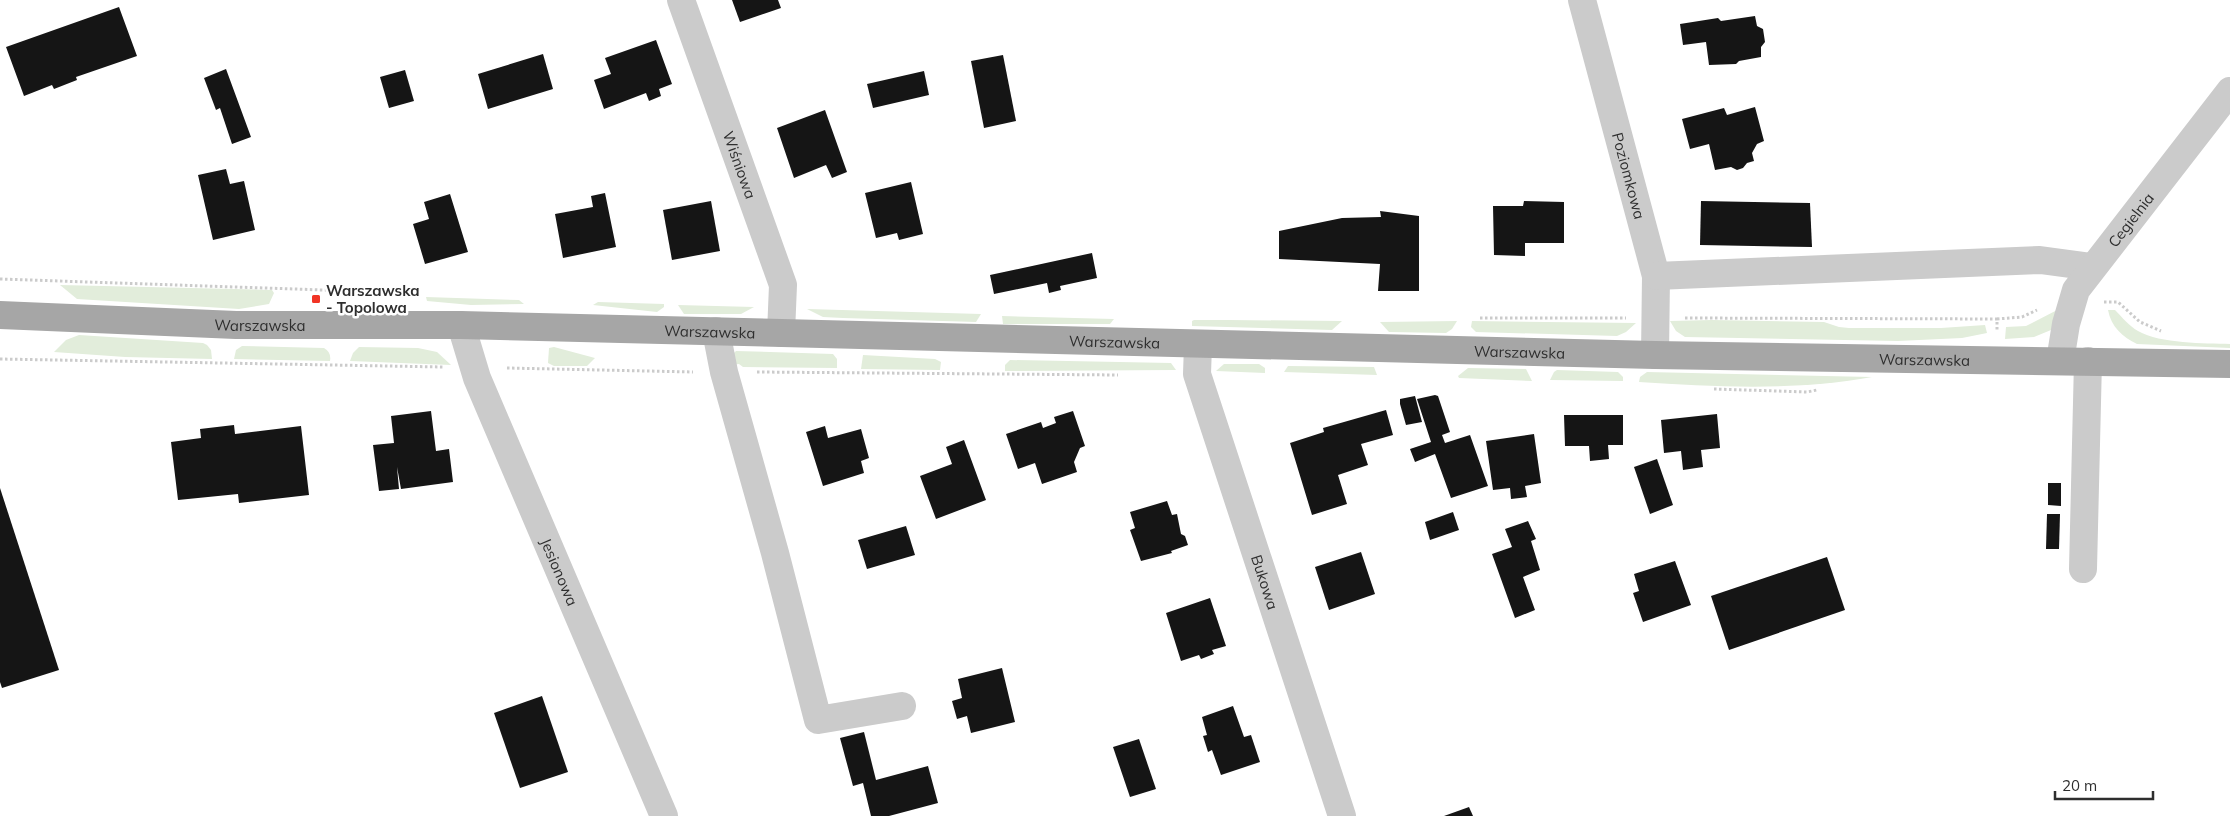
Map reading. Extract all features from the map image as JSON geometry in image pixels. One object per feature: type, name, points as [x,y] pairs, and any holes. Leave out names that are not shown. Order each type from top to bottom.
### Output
[{"type":"main road","name":"Warszawska","points":[[0,315],[236,325],[461,325],[1198,345],[1655,355],[2230,364]]},
{"type":"street","name":"Wiśniowa","points":[[681,0],[783,286],[781,334]]},
{"type":"street","name":"Poziomkowa","points":[[1582,0],[1656,276],[1655,355]]},
{"type":"street","name":"Cegielnia","points":[[2060,361],[2066,324],[2076,290],[2230,91]]},
{"type":"street","points":[[1656,276],[2040,260],[2092,267]]},
{"type":"street","name":"Jesionowa","points":[[461,325],[474,368],[664,816]]},
{"type":"street","points":[[716,331],[724,372],[775,553],[818,720],[902,706]]},
{"type":"street","name":"Bukowa","points":[[1198,345],[1198,374],[1342,816]]},
{"type":"street","points":[[2083,569],[2088,361]]},
{"type":"path","points":[[0,359],[724,372],[1121,374]]},
{"type":"path","points":[[1709,389],[1807,392],[1825,389]]},
{"type":"green space","points":[[60,285],[272,290],[274,293],[269,304],[239,309],[77,299]]},
{"type":"green space","points":[[426,297],[519,300],[524,304],[471,305],[427,301]]},
{"type":"green space","points":[[598,302],[664,304],[664,307],[657,312],[593,305]]},
{"type":"green space","points":[[678,305],[754,307],[741,314],[684,314]]},
{"type":"green space","points":[[2061,308],[2051,330],[2034,337],[2005,339],[2006,327],[2026,326]]},
{"type":"green space","points":[[807,309],[981,314],[976,322],[823,317]]},
{"type":"green space","points":[[2108,310],[2115,310],[2132,327],[2147,335],[2170,341],[2230,344],[2230,348],[2137,344],[2118,331],[2112,322]]},
{"type":"green space","points":[[1002,316],[1114,319],[1110,324],[1003,324]]},
{"type":"green space","points":[[1194,320],[1342,321],[1332,330],[1192,326],[1192,321]]},
{"type":"green space","points":[[1457,321],[1452,329],[1446,333],[1389,332],[1380,322]]},
{"type":"green space","points":[[1472,321],[1636,323],[1626,332],[1617,336],[1476,332],[1471,327]]},
{"type":"green space","points":[[1670,321],[1824,322],[1849,328],[1941,328],[1985,325],[1987,333],[1962,338],[1898,341],[1685,337],[1676,331]]},
{"type":"green space","points":[[79,335],[203,343],[211,350],[212,359],[125,357],[54,352],[66,340]]},
{"type":"green space","points":[[242,346],[324,348],[329,353],[330,361],[234,359],[236,350]]},
{"type":"green space","points":[[359,347],[418,348],[437,352],[451,365],[350,361],[353,353]]},
{"type":"green space","points":[[554,347],[595,358],[587,366],[554,366],[548,363],[549,348]]},
{"type":"green space","points":[[736,351],[833,354],[837,359],[837,368],[743,367],[739,364],[731,365],[731,356]]},
{"type":"green space","points":[[863,355],[935,359],[941,362],[940,370],[861,369]]},
{"type":"green space","points":[[1010,360],[1171,363],[1176,370],[1005,371],[1005,365]]},
{"type":"green space","points":[[1224,364],[1259,364],[1265,368],[1265,373],[1216,371]]},
{"type":"green space","points":[[1288,366],[1374,367],[1377,375],[1284,372]]},
{"type":"green space","points":[[1468,368],[1526,369],[1532,381],[1459,378],[1458,376]]},
{"type":"green space","points":[[1557,370],[1618,372],[1623,377],[1623,381],[1550,380]]},
{"type":"green space","points":[[1647,372],[1872,377],[1814,384],[1756,387],[1639,382],[1640,377]]},
{"type":"building","points":[[732,0],[778,0],[781,8],[740,22]]},
{"type":"building","points":[[119,7],[137,56],[76,77],[77,80],[54,89],[52,85],[24,96],[6,47]]},
{"type":"building","points":[[1755,16],[1757,26],[1763,29],[1765,42],[1761,47],[1761,57],[1739,61],[1736,64],[1709,65],[1706,42],[1683,45],[1680,24],[1718,18],[1721,21]]},
{"type":"building","points":[[656,40],[672,84],[659,89],[661,96],[649,101],[646,93],[604,109],[594,80],[611,74],[605,58]]},
{"type":"building","points":[[543,54],[553,89],[488,109],[478,74]]},
{"type":"building","points":[[1003,55],[1016,121],[984,128],[971,61]]},
{"type":"building","points":[[226,69],[251,137],[232,144],[220,108],[216,110],[204,78]]},
{"type":"building","points":[[405,70],[414,101],[389,108],[380,77]]},
{"type":"building","points":[[924,71],[929,95],[873,108],[867,84]]},
{"type":"building","points":[[1755,107],[1764,141],[1757,144],[1752,153],[1754,161],[1747,163],[1743,168],[1737,170],[1731,167],[1715,170],[1709,144],[1690,149],[1682,119],[1724,108],[1727,115]]},
{"type":"building","points":[[825,110],[847,172],[832,178],[826,165],[794,178],[777,128]]},
{"type":"building","points":[[226,169],[230,184],[244,181],[255,230],[213,240],[198,175]]},
{"type":"building","points":[[911,182],[923,234],[899,240],[897,233],[876,238],[865,193]]},
{"type":"building","points":[[605,193],[616,247],[563,258],[555,214],[593,207],[591,196]]},
{"type":"building","points":[[450,194],[468,252],[425,264],[413,224],[429,219],[424,202]]},
{"type":"building","points":[[711,201],[720,251],[672,260],[663,210]]},
{"type":"building","points":[[1524,201],[1564,202],[1564,243],[1525,243],[1525,256],[1494,255],[1493,206],[1523,206]]},
{"type":"building","points":[[1701,201],[1810,203],[1812,247],[1700,245]]},
{"type":"building","points":[[1380,211],[1419,216],[1419,291],[1378,291],[1380,264],[1279,259],[1279,231],[1342,218],[1381,217]]},
{"type":"building","points":[[1092,253],[1097,278],[1060,286],[1061,290],[1049,293],[1047,283],[994,294],[990,275]]},
{"type":"building","points":[[1415,396],[1422,422],[1406,425],[1400,399]]},
{"type":"building","points":[[1438,396],[1450,432],[1442,435],[1445,443],[1470,435],[1488,486],[1451,498],[1435,454],[1415,462],[1410,449],[1431,442],[1417,399]]},
{"type":"building","points":[[1386,410],[1393,435],[1361,444],[1368,465],[1338,475],[1347,504],[1312,515],[1290,443],[1324,432],[1323,428]]},
{"type":"building","points":[[431,411],[436,451],[449,449],[453,482],[401,489],[397,467],[399,489],[379,491],[373,445],[394,443],[391,416]]},
{"type":"building","points":[[1073,411],[1085,446],[1080,448],[1074,462],[1077,472],[1042,484],[1035,463],[1018,469],[1006,434],[1041,422],[1043,428],[1056,423],[1054,417]]},
{"type":"building","points":[[1717,414],[1720,448],[1701,450],[1703,467],[1683,470],[1681,451],[1664,453],[1661,420]]},
{"type":"building","points":[[1564,415],[1623,415],[1623,445],[1608,445],[1609,459],[1590,461],[1589,446],[1565,446]]},
{"type":"building","points":[[234,425],[235,434],[301,426],[309,495],[239,503],[238,494],[178,500],[171,442],[201,438],[200,429]]},
{"type":"building","points":[[825,426],[828,438],[861,429],[869,458],[861,461],[864,473],[823,486],[806,432]]},
{"type":"building","points":[[1534,434],[1541,483],[1525,486],[1527,497],[1511,499],[1510,488],[1493,490],[1486,441]]},
{"type":"building","points":[[964,440],[986,500],[936,519],[920,476],[952,464],[946,447]]},
{"type":"building","points":[[1657,459],[1673,505],[1650,514],[1634,467]]},
{"type":"building","points":[[2048,483],[2061,483],[2061,506],[2048,505]]},
{"type":"building","points":[[0,488],[59,670],[2,688],[0,682]]},
{"type":"building","points":[[1167,501],[1172,515],[1177,514],[1181,534],[1185,536],[1188,545],[1171,551],[1172,553],[1141,561],[1130,530],[1135,528],[1130,512]]},
{"type":"building","points":[[1453,512],[1459,530],[1430,540],[1425,522]]},
{"type":"building","points":[[2047,514],[2060,514],[2059,549],[2046,549]]},
{"type":"building","points":[[1528,521],[1536,539],[1531,541],[1540,570],[1523,577],[1535,610],[1515,618],[1492,554],[1512,547],[1505,529]]},
{"type":"building","points":[[906,526],[915,555],[867,569],[858,540]]},
{"type":"building","points":[[1361,552],[1375,594],[1329,610],[1315,567]]},
{"type":"building","points":[[1827,557],[1845,610],[1729,650],[1711,596]]},
{"type":"building","points":[[1675,561],[1691,605],[1643,622],[1633,593],[1639,591],[1634,574]]},
{"type":"building","points":[[1210,598],[1226,646],[1212,650],[1214,654],[1201,659],[1199,655],[1181,661],[1166,613]]},
{"type":"building","points":[[1002,668],[1015,722],[971,733],[967,716],[957,719],[952,701],[962,698],[958,679]]},
{"type":"building","points":[[542,696],[568,772],[520,788],[494,713]]},
{"type":"building","points":[[1233,706],[1244,737],[1251,735],[1260,762],[1221,775],[1212,750],[1208,752],[1203,736],[1207,735],[1202,717]]},
{"type":"building","points":[[864,732],[876,780],[928,766],[938,803],[889,816],[871,816],[863,783],[853,786],[840,738]]},
{"type":"building","points":[[1139,739],[1156,789],[1130,797],[1113,747]]},
{"type":"building","points":[[1469,807],[1473,816],[1444,816]]},
{"type":"place","name":"Warszawska - Topolowa","points":[[316,299]]}]
